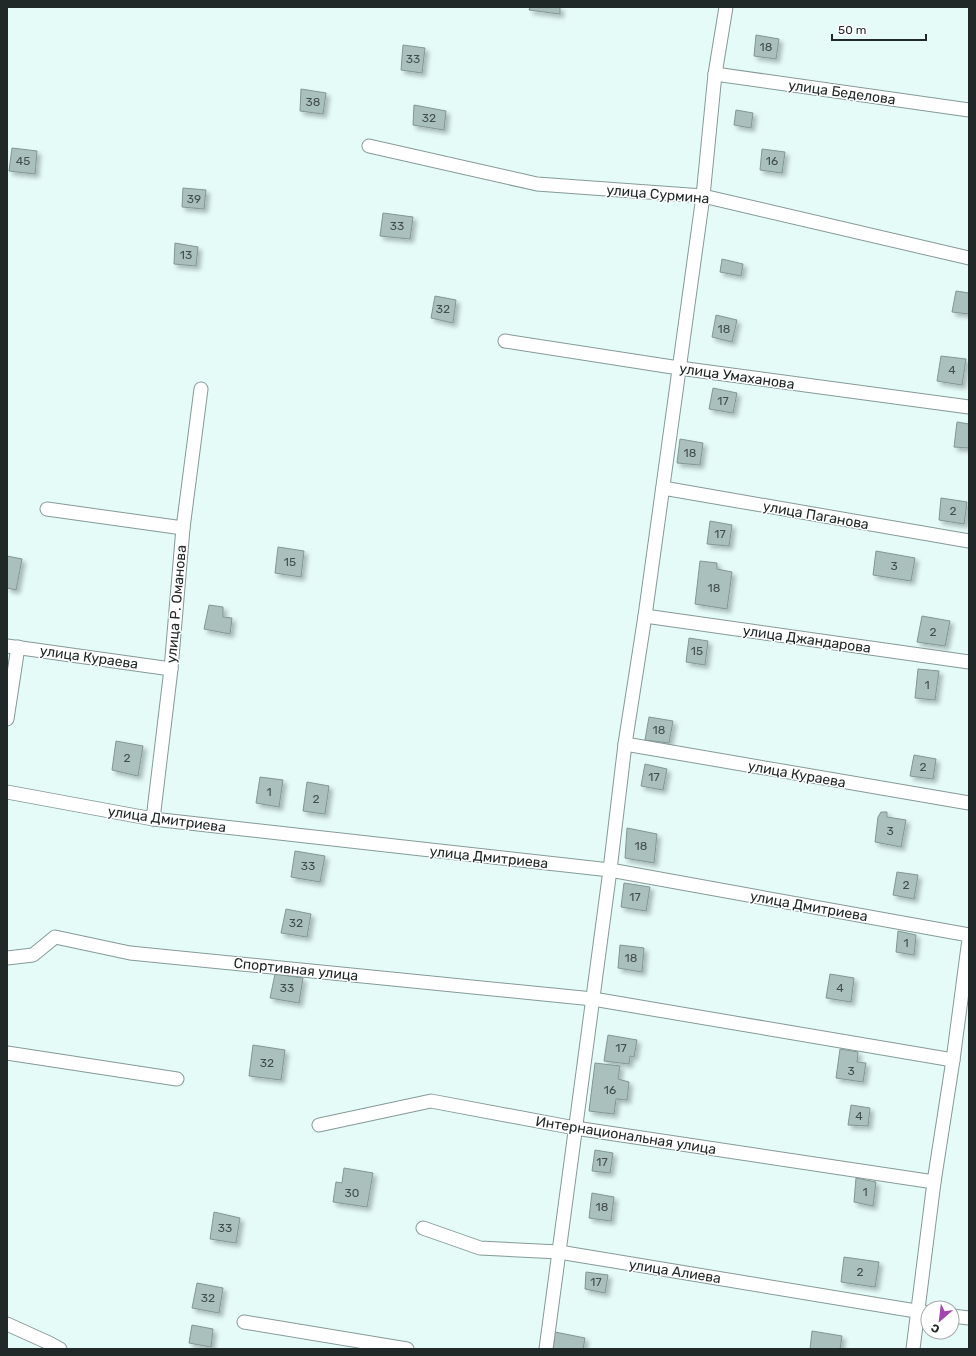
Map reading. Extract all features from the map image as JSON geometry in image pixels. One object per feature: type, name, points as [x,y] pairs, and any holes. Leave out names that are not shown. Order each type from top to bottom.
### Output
[{"type":"street","points":[[546,1349],[610,870],[625,744],[645,616],[703,196],[715,74],[726,7]]},
{"type":"street","name":"улица Беделова","points":[[715,74],[969,110]]},
{"type":"street","name":"улица Сурмина","points":[[369,146],[537,184],[703,196],[969,258]]},
{"type":"street","name":"улица Умаханова","points":[[505,341],[679,368],[969,407]]},
{"type":"street","name":"улица Р. Оманова","points":[[152,819],[171,669],[183,528],[201,389]]},
{"type":"street","name":"улица Паганова","points":[[662,488],[969,541]]},
{"type":"street","points":[[47,509],[183,528]]},
{"type":"street","name":"улица Джандарова","points":[[645,616],[969,662]]},
{"type":"street","points":[[7,719],[13,646]]},
{"type":"street","name":"улица Кураева","points":[[13,646],[171,669]]},
{"type":"street","name":"улица Кураева","points":[[625,744],[969,803]]},
{"type":"street","name":"улица Дмитриева","points":[[7,792],[152,819],[610,870],[969,935]]},
{"type":"street","name":"Спортивная улица","points":[[7,958],[33,956],[55,937],[130,953],[593,999]]},
{"type":"street","points":[[924,1300],[934,1182],[953,1060],[969,939]]},
{"type":"street","points":[[593,999],[953,1060]]},
{"type":"street","points":[[7,1053],[177,1080]]},
{"type":"street","name":"Интернациональная улица","points":[[319,1125],[431,1101],[575,1128],[934,1182]]},
{"type":"street","name":"улица Алиева","points":[[423,1228],[480,1248],[559,1252],[920,1312]]},
{"type":"street","points":[[244,1322],[407,1349]]},
{"type":"street","points":[[913,1349],[920,1323]]},
{"type":"street","points":[[7,1324],[60,1349]]},
{"type":"building","points":[[530,7],[560,7],[560,14],[529,10]]},
{"type":"building","points":[[756,35],[779,39],[776,59],[754,56]]},
{"type":"building","points":[[403,45],[425,48],[422,73],[401,70]]},
{"type":"building","points":[[301,89],[326,93],[323,114],[300,111]]},
{"type":"building","points":[[414,105],[446,111],[444,130],[413,125]]},
{"type":"building","points":[[736,110],[753,113],[751,128],[734,125]]},
{"type":"building","points":[[12,148],[37,151],[35,174],[9,171]]},
{"type":"building","points":[[762,149],[785,152],[782,173],[760,170]]},
{"type":"building","points":[[183,188],[206,190],[204,209],[182,207]]},
{"type":"building","points":[[383,213],[413,217],[410,239],[380,236]]},
{"type":"building","points":[[175,243],[198,247],[196,266],[174,264]]},
{"type":"building","points":[[722,259],[743,264],[741,276],[720,272]]},
{"type":"building","points":[[956,291],[969,293],[969,314],[952,312]]},
{"type":"building","points":[[435,296],[456,300],[453,323],[431,318]]},
{"type":"building","points":[[716,315],[737,320],[732,342],[712,337]]},
{"type":"building","points":[[941,356],[966,359],[962,385],[937,381]]},
{"type":"building","points":[[713,388],[737,393],[733,413],[709,409]]},
{"type":"building","points":[[957,422],[969,424],[969,448],[954,447]]},
{"type":"building","points":[[680,439],[703,443],[700,465],[677,463]]},
{"type":"building","points":[[941,498],[967,502],[964,524],[939,520]]},
{"type":"building","points":[[710,521],[732,525],[729,546],[707,544]]},
{"type":"building","points":[[278,547],[304,551],[301,577],[275,573]]},
{"type":"building","points":[[876,551],[915,558],[911,581],[873,575]]},
{"type":"building","points":[[7,556],[22,559],[16,590],[7,588]]},
{"type":"building","points":[[700,561],[717,563],[717,569],[732,572],[727,609],[695,604]]},
{"type":"building","points":[[209,605],[223,607],[223,617],[232,618],[230,634],[204,629]]},
{"type":"building","points":[[922,616],[950,621],[945,646],[917,642]]},
{"type":"building","points":[[689,638],[708,641],[705,665],[686,662]]},
{"type":"building","points":[[918,669],[939,671],[935,700],[915,698]]},
{"type":"building","points":[[649,717],[673,721],[669,743],[645,740]]},
{"type":"building","points":[[116,741],[143,746],[138,776],[112,770]]},
{"type":"building","points":[[914,755],[936,759],[933,779],[910,776]]},
{"type":"building","points":[[645,764],[667,769],[663,790],[641,786]]},
{"type":"building","points":[[260,777],[283,780],[279,807],[256,803]]},
{"type":"building","points":[[307,782],[329,786],[325,814],[303,811]]},
{"type":"building","points":[[881,812],[887,812],[887,817],[906,820],[901,847],[875,842],[878,817]]},
{"type":"building","points":[[627,828],[657,834],[654,863],[625,858]]},
{"type":"building","points":[[295,851],[325,856],[320,882],[291,877]]},
{"type":"building","points":[[897,872],[918,875],[914,899],[893,895]]},
{"type":"building","points":[[624,883],[650,887],[646,911],[621,907]]},
{"type":"building","points":[[286,909],[311,914],[307,937],[281,933]]},
{"type":"building","points":[[898,931],[916,935],[914,955],[896,952]]},
{"type":"building","points":[[620,945],[644,948],[642,972],[618,968]]},
{"type":"building","points":[[275,974],[303,978],[299,1003],[270,998]]},
{"type":"building","points":[[830,974],[854,978],[851,1002],[826,998]]},
{"type":"building","points":[[608,1035],[637,1040],[634,1057],[630,1056],[629,1064],[604,1061]]},
{"type":"building","points":[[253,1045],[285,1050],[281,1080],[249,1076]]},
{"type":"building","points":[[840,1049],[858,1052],[857,1062],[866,1063],[863,1082],[836,1078]]},
{"type":"building","points":[[595,1063],[620,1066],[618,1079],[629,1082],[627,1100],[616,1099],[614,1114],[589,1111]]},
{"type":"building","points":[[851,1105],[870,1108],[868,1126],[848,1125]]},
{"type":"building","points":[[595,1150],[613,1153],[610,1173],[592,1171]]},
{"type":"building","points":[[344,1168],[373,1173],[367,1207],[333,1202],[336,1182],[342,1183]]},
{"type":"building","points":[[856,1178],[876,1182],[873,1206],[854,1202]]},
{"type":"building","points":[[592,1193],[614,1197],[611,1221],[589,1218]]},
{"type":"building","points":[[214,1212],[240,1218],[236,1243],[210,1239]]},
{"type":"building","points":[[844,1257],[879,1262],[875,1287],[841,1282]]},
{"type":"building","points":[[586,1272],[608,1275],[605,1293],[585,1289]]},
{"type":"building","points":[[197,1283],[223,1288],[219,1313],[192,1308]]},
{"type":"building","points":[[192,1325],[213,1329],[211,1347],[189,1343]]},
{"type":"building","points":[[812,1331],[842,1336],[840,1349],[810,1349]]},
{"type":"building","points":[[555,1332],[585,1338],[583,1349],[553,1349]]}]
